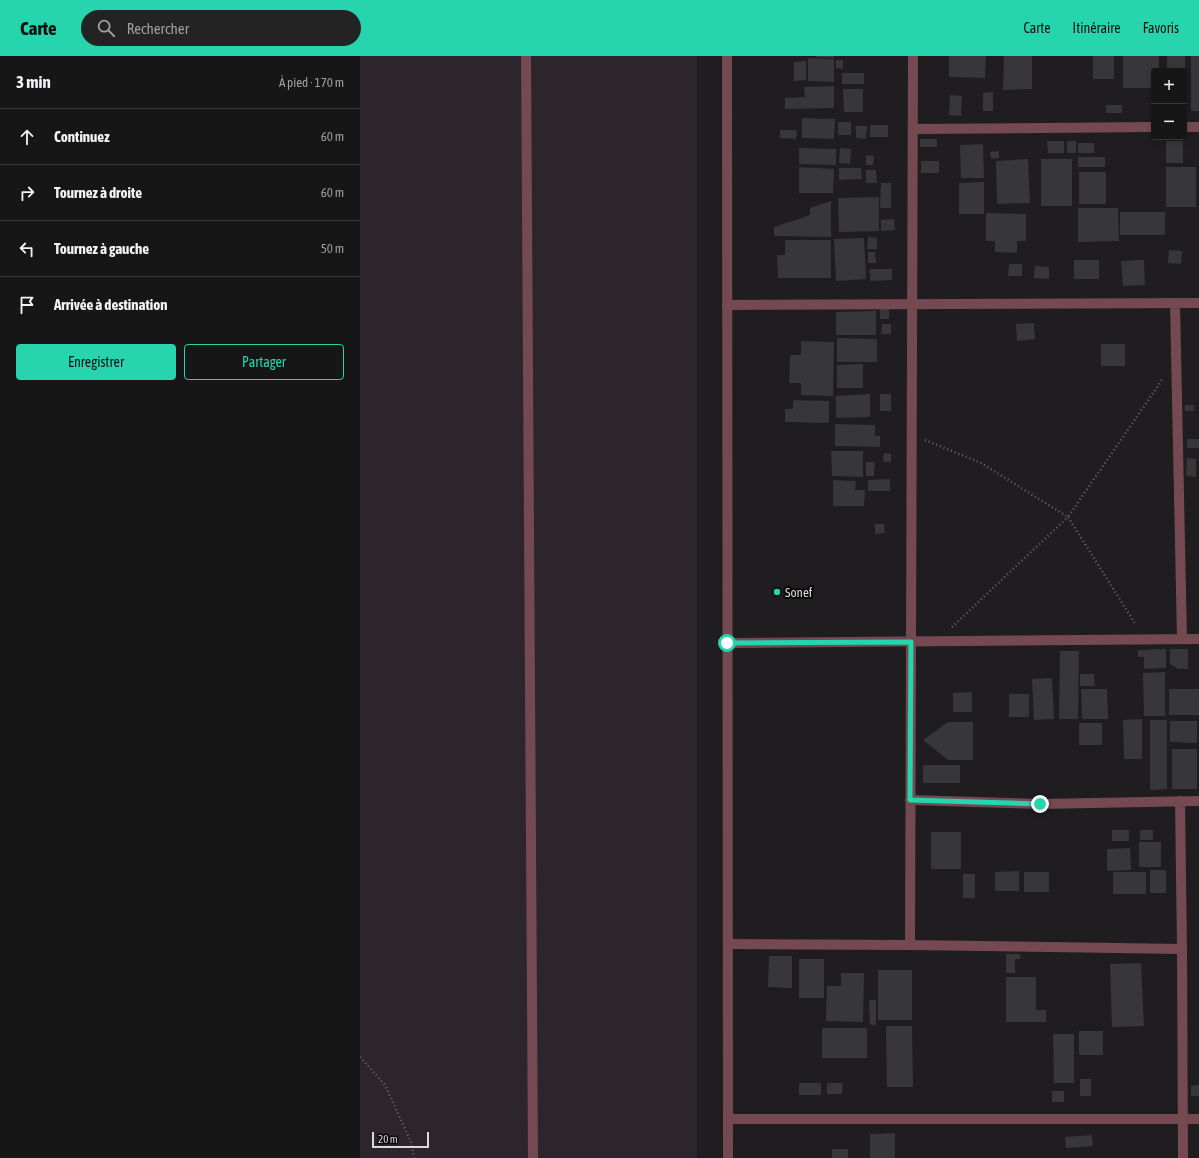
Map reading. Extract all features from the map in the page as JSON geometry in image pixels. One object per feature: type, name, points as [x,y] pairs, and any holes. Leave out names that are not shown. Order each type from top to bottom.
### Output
[{"type":"street","points":[[526,56],[533,1158]]},
{"type":"street","points":[[727,56],[728,1158]]},
{"type":"street","points":[[910,945],[913,56]]},
{"type":"street","points":[[1187,127],[1199,126]]},
{"type":"street","points":[[913,129],[1151,127]]},
{"type":"street","points":[[1174,303],[1182,639]]},
{"type":"street","points":[[727,305],[1199,303]]},
{"type":"street","points":[[727,643],[1199,639]]},
{"type":"street","points":[[910,800],[1040,804],[1199,801]]},
{"type":"street","points":[[1180,801],[1183,1158]]},
{"type":"street","points":[[728,944],[1182,949]]},
{"type":"street","points":[[728,1118],[1199,1118]]},
{"type":"path","points":[[937,641],[1068,517],[1162,380]]},
{"type":"path","points":[[912,435],[981,463],[1068,517],[1145,639]]},
{"type":"path","points":[[360,1057],[385,1084],[411,1142],[414,1158]]},
{"type":"shaded area","points":[[360,56],[697,56],[697,1158],[360,1158]]},
{"type":"building","points":[[834,56],[834,58],[816,57]]},
{"type":"building","points":[[949,56],[986,56],[985,78],[949,77]]},
{"type":"building","points":[[1004,56],[1032,56],[1032,89],[1003,90]]},
{"type":"building","points":[[1093,56],[1114,56],[1114,79],[1093,79]]},
{"type":"building","points":[[1123,56],[1159,56],[1159,68],[1151,68],[1151,88],[1123,88]]},
{"type":"building","points":[[1167,56],[1185,56],[1185,68],[1167,68]]},
{"type":"building","points":[[1191,56],[1199,56],[1199,111],[1191,111]]},
{"type":"building","points":[[808,58],[834,59],[834,82],[808,81]]},
{"type":"building","points":[[836,60],[843,60],[843,69],[836,68]]},
{"type":"building","points":[[806,61],[806,80],[794,81],[794,62]]},
{"type":"building","points":[[842,73],[864,73],[864,84],[842,84]]},
{"type":"building","points":[[834,86],[834,108],[785,109],[785,98],[805,97],[804,87]]},
{"type":"building","points":[[843,89],[863,89],[863,112],[844,112]]},
{"type":"building","points":[[993,92],[993,111],[983,111],[983,93]]},
{"type":"building","points":[[950,95],[962,96],[961,116],[949,115]]},
{"type":"building","points":[[1106,105],[1122,105],[1122,113],[1106,113]]},
{"type":"building","points":[[802,118],[835,119],[834,139],[802,138]]},
{"type":"building","points":[[838,122],[851,122],[851,135],[838,135]]},
{"type":"building","points":[[870,125],[888,125],[888,137],[870,137]]},
{"type":"building","points":[[856,126],[867,126],[866,139],[856,138]]},
{"type":"building","points":[[780,130],[797,130],[796,139],[780,138]]},
{"type":"building","points":[[920,139],[937,139],[937,147],[920,147]]},
{"type":"building","points":[[1047,141],[1064,141],[1064,153],[1048,153]]},
{"type":"building","points":[[1067,141],[1076,141],[1076,153],[1067,153]]},
{"type":"building","points":[[1166,141],[1183,141],[1183,163],[1166,163]]},
{"type":"building","points":[[1078,143],[1094,143],[1094,153],[1078,153]]},
{"type":"building","points":[[983,144],[984,178],[961,178],[960,145]]},
{"type":"building","points":[[799,148],[836,149],[836,165],[799,164]]},
{"type":"building","points":[[840,148],[851,149],[850,164],[839,163]]},
{"type":"building","points":[[999,151],[999,158],[991,159],[990,152]]},
{"type":"building","points":[[866,155],[874,156],[873,165],[866,165]]},
{"type":"building","points":[[1078,157],[1105,157],[1105,167],[1078,167]]},
{"type":"building","points":[[1028,159],[1030,203],[997,204],[996,161]]},
{"type":"building","points":[[1041,159],[1072,159],[1072,206],[1041,206]]},
{"type":"building","points":[[921,161],[939,161],[939,173],[921,173]]},
{"type":"building","points":[[799,167],[834,169],[833,193],[799,193]]},
{"type":"building","points":[[1166,167],[1196,167],[1196,207],[1166,207]]},
{"type":"building","points":[[839,168],[861,168],[862,179],[839,180]]},
{"type":"building","points":[[866,170],[876,170],[877,183],[866,183]]},
{"type":"building","points":[[1079,172],[1106,172],[1106,204],[1079,204]]},
{"type":"building","points":[[984,182],[984,214],[959,214],[959,183]]},
{"type":"building","points":[[881,183],[891,183],[891,208],[880,208]]},
{"type":"building","points":[[879,197],[879,231],[839,232],[838,198]]},
{"type":"building","points":[[831,201],[831,237],[774,236],[774,227],[810,215],[810,208]]},
{"type":"building","points":[[1078,208],[1118,208],[1119,241],[1078,242]]},
{"type":"building","points":[[1120,212],[1165,212],[1165,235],[1120,235]]},
{"type":"building","points":[[986,213],[1026,214],[1026,241],[1017,241],[1017,253],[995,252],[995,241],[986,241]]},
{"type":"building","points":[[894,219],[895,230],[881,231],[881,220]]},
{"type":"building","points":[[868,237],[877,238],[877,249],[867,249]]},
{"type":"building","points":[[864,238],[866,279],[836,281],[834,239]]},
{"type":"building","points":[[785,240],[831,240],[831,278],[778,278],[777,255],[785,255]]},
{"type":"building","points":[[1169,250],[1182,251],[1181,264],[1168,263]]},
{"type":"building","points":[[868,252],[875,252],[876,263],[868,263]]},
{"type":"building","points":[[1074,260],[1099,260],[1099,279],[1074,279]]},
{"type":"building","points":[[1144,260],[1145,285],[1123,286],[1121,261]]},
{"type":"building","points":[[1009,264],[1022,264],[1022,276],[1008,276]]},
{"type":"building","points":[[1035,266],[1049,267],[1049,279],[1034,278]]},
{"type":"building","points":[[870,269],[892,269],[892,280],[870,281]]},
{"type":"building","points":[[880,307],[889,308],[889,319],[880,319]]},
{"type":"building","points":[[876,311],[876,335],[836,335],[836,312]]},
{"type":"building","points":[[1034,323],[1035,339],[1017,341],[1016,324]]},
{"type":"building","points":[[882,324],[891,324],[891,334],[881,334]]},
{"type":"building","points":[[837,338],[877,339],[877,362],[837,362]]},
{"type":"building","points":[[801,341],[834,342],[833,396],[801,395],[801,383],[789,383],[790,355],[801,355]]},
{"type":"building","points":[[1101,344],[1125,344],[1125,366],[1101,366]]},
{"type":"building","points":[[863,364],[863,388],[837,388],[837,365]]},
{"type":"building","points":[[870,394],[870,417],[836,418],[836,396]]},
{"type":"building","points":[[880,394],[891,394],[891,411],[880,411]]},
{"type":"building","points":[[793,400],[829,401],[829,423],[785,422],[785,409],[793,409]]},
{"type":"building","points":[[1185,405],[1194,405],[1194,411],[1185,411]]},
{"type":"building","points":[[835,424],[875,425],[875,436],[880,436],[880,447],[835,446]]},
{"type":"building","points":[[1187,439],[1199,439],[1199,448],[1187,448]]},
{"type":"building","points":[[831,451],[863,451],[863,477],[832,476]]},
{"type":"building","points":[[884,453],[891,454],[891,462],[883,462]]},
{"type":"building","points":[[1187,458],[1196,459],[1196,477],[1186,476]]},
{"type":"building","points":[[866,462],[875,462],[874,476],[866,476]]},
{"type":"building","points":[[890,479],[890,491],[868,491],[868,480]]},
{"type":"building","points":[[833,480],[856,481],[855,490],[865,490],[864,506],[833,506]]},
{"type":"building","points":[[875,524],[884,524],[885,533],[875,534]]},
{"type":"building","points":[[1166,649],[1166,668],[1144,669],[1144,657],[1138,657],[1138,650]]},
{"type":"building","points":[[1170,649],[1188,649],[1188,669],[1178,669],[1170,664]]},
{"type":"building","points":[[1060,651],[1079,651],[1078,719],[1059,719]]},
{"type":"building","points":[[1165,672],[1165,716],[1144,716],[1143,673]]},
{"type":"building","points":[[1080,674],[1094,674],[1095,686],[1080,686]]},
{"type":"building","points":[[1052,678],[1054,719],[1034,720],[1032,679]]},
{"type":"building","points":[[1081,689],[1107,689],[1108,719],[1082,719]]},
{"type":"building","points":[[1169,689],[1199,689],[1199,715],[1169,715]]},
{"type":"building","points":[[972,692],[972,712],[953,712],[953,693]]},
{"type":"building","points":[[1009,694],[1029,694],[1029,717],[1009,717]]},
{"type":"building","points":[[1142,719],[1142,759],[1124,759],[1123,720]]},
{"type":"building","points":[[1150,720],[1167,720],[1167,789],[1150,790]]},
{"type":"building","points":[[1170,721],[1197,721],[1197,743],[1170,742]]},
{"type":"building","points":[[948,722],[973,722],[973,760],[948,760],[923,740]]},
{"type":"building","points":[[1079,723],[1102,723],[1102,745],[1079,745]]},
{"type":"building","points":[[1172,749],[1197,749],[1197,789],[1172,789]]},
{"type":"building","points":[[923,765],[960,765],[960,783],[923,783]]},
{"type":"building","points":[[1112,830],[1129,830],[1129,841],[1112,841]]},
{"type":"building","points":[[1140,830],[1153,830],[1153,840],[1140,840]]},
{"type":"building","points":[[931,832],[961,832],[961,869],[931,869]]},
{"type":"building","points":[[1139,842],[1161,842],[1161,867],[1139,867]]},
{"type":"building","points":[[1130,848],[1131,870],[1107,871],[1107,849]]},
{"type":"building","points":[[1150,870],[1166,870],[1166,893],[1150,893]]},
{"type":"building","points":[[1019,871],[1019,891],[995,891],[995,872]]},
{"type":"building","points":[[1024,872],[1049,872],[1049,892],[1024,892]]},
{"type":"building","points":[[1113,872],[1146,872],[1146,894],[1113,894]]},
{"type":"building","points":[[963,874],[975,874],[975,898],[963,898]]},
{"type":"building","points":[[1006,954],[1020,954],[1020,959],[1015,959],[1015,973],[1006,973]]},
{"type":"building","points":[[769,956],[792,956],[792,988],[768,987]]},
{"type":"building","points":[[799,959],[824,959],[824,998],[799,998]]},
{"type":"building","points":[[1141,963],[1144,1026],[1112,1027],[1110,964]]},
{"type":"building","points":[[878,970],[912,970],[912,1020],[878,1020]]},
{"type":"building","points":[[841,973],[864,973],[863,1022],[826,1021],[827,986],[841,986]]},
{"type":"building","points":[[1006,977],[1036,977],[1036,1010],[1046,1010],[1046,1022],[1006,1022]]},
{"type":"building","points":[[869,1000],[876,1000],[876,1026],[870,1024]]},
{"type":"building","points":[[886,1026],[912,1026],[913,1087],[887,1087]]},
{"type":"building","points":[[822,1028],[867,1028],[867,1058],[822,1058]]},
{"type":"building","points":[[1079,1031],[1103,1031],[1103,1055],[1079,1055]]},
{"type":"building","points":[[1053,1034],[1074,1034],[1074,1083],[1054,1083]]},
{"type":"building","points":[[1080,1079],[1091,1079],[1091,1096],[1080,1096]]},
{"type":"building","points":[[799,1083],[821,1083],[821,1095],[799,1095]]},
{"type":"building","points":[[827,1083],[843,1083],[842,1094],[827,1094]]},
{"type":"building","points":[[1199,1085],[1199,1096],[1191,1096],[1191,1086]]},
{"type":"building","points":[[1052,1091],[1064,1091],[1064,1102],[1052,1102]]},
{"type":"building","points":[[895,1133],[895,1158],[870,1158],[870,1134]]},
{"type":"building","points":[[1092,1135],[1093,1146],[1066,1148],[1065,1137]]},
{"type":"building","points":[[832,1149],[848,1149],[848,1158],[832,1158]]},
{"type":"place","name":"Sonef","points":[[777,592]]},
{"type":"route","points":[[727,643],[911,642],[910,800],[1040,804]]}]
